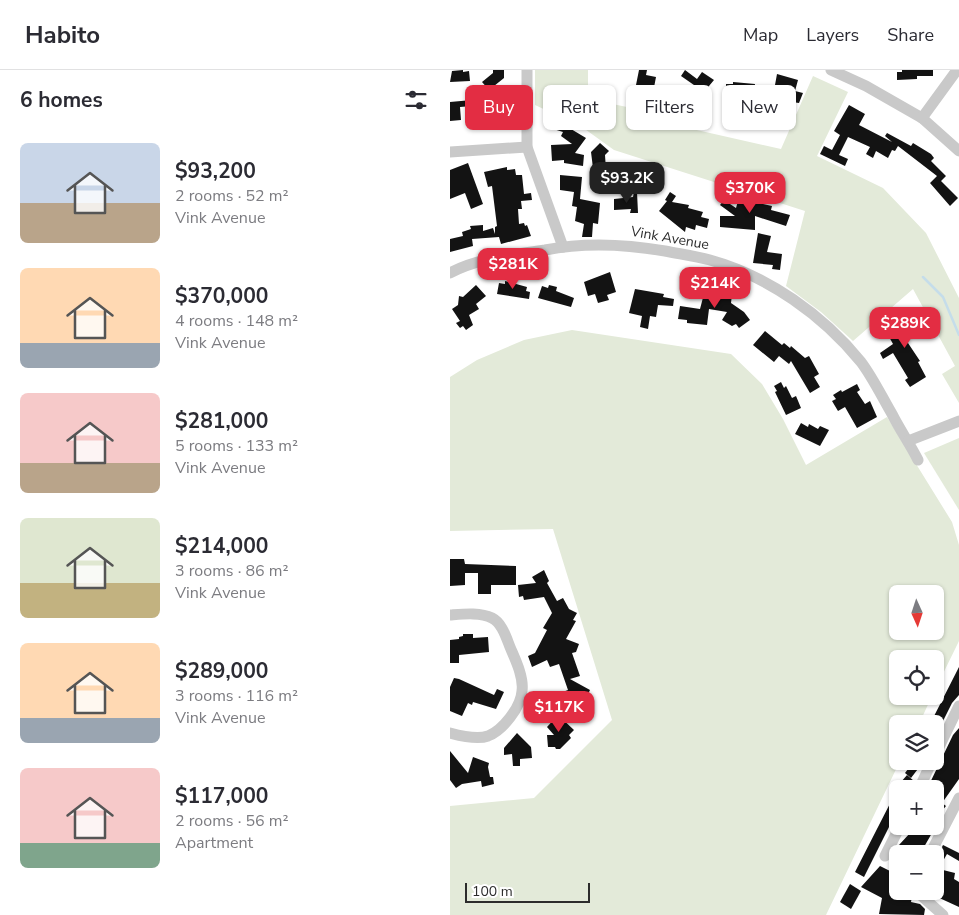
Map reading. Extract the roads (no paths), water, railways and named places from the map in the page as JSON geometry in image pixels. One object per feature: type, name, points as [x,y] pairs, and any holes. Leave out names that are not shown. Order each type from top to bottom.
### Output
[{"type":"street","points":[[528,70],[527,147],[563,246]]},
{"type":"street","points":[[831,70],[866,86],[922,118],[959,150]]},
{"type":"street","points":[[922,118],[957,70]]},
{"type":"street","points":[[450,152],[527,147]]},
{"type":"street","name":"Vink Avenue","points":[[450,274],[458,269],[476,264],[563,246],[628,246],[709,260],[748,274],[806,309],[860,362],[871,377],[918,460]]},
{"type":"street","points":[[908,441],[959,421]]},
{"type":"street","points":[[450,616],[486,616],[494,618],[499,623],[512,651],[522,682],[520,701],[512,715],[502,726],[488,736],[475,737],[450,733]]},
{"type":"street","points":[[944,737],[959,707]]},
{"type":"street","points":[[935,845],[959,798]]},
{"type":"street","points":[[885,856],[896,835]]},
{"type":"street","points":[[926,900],[943,915]]},
{"type":"waterway","points":[[923,277],[943,297],[959,335]]}]
